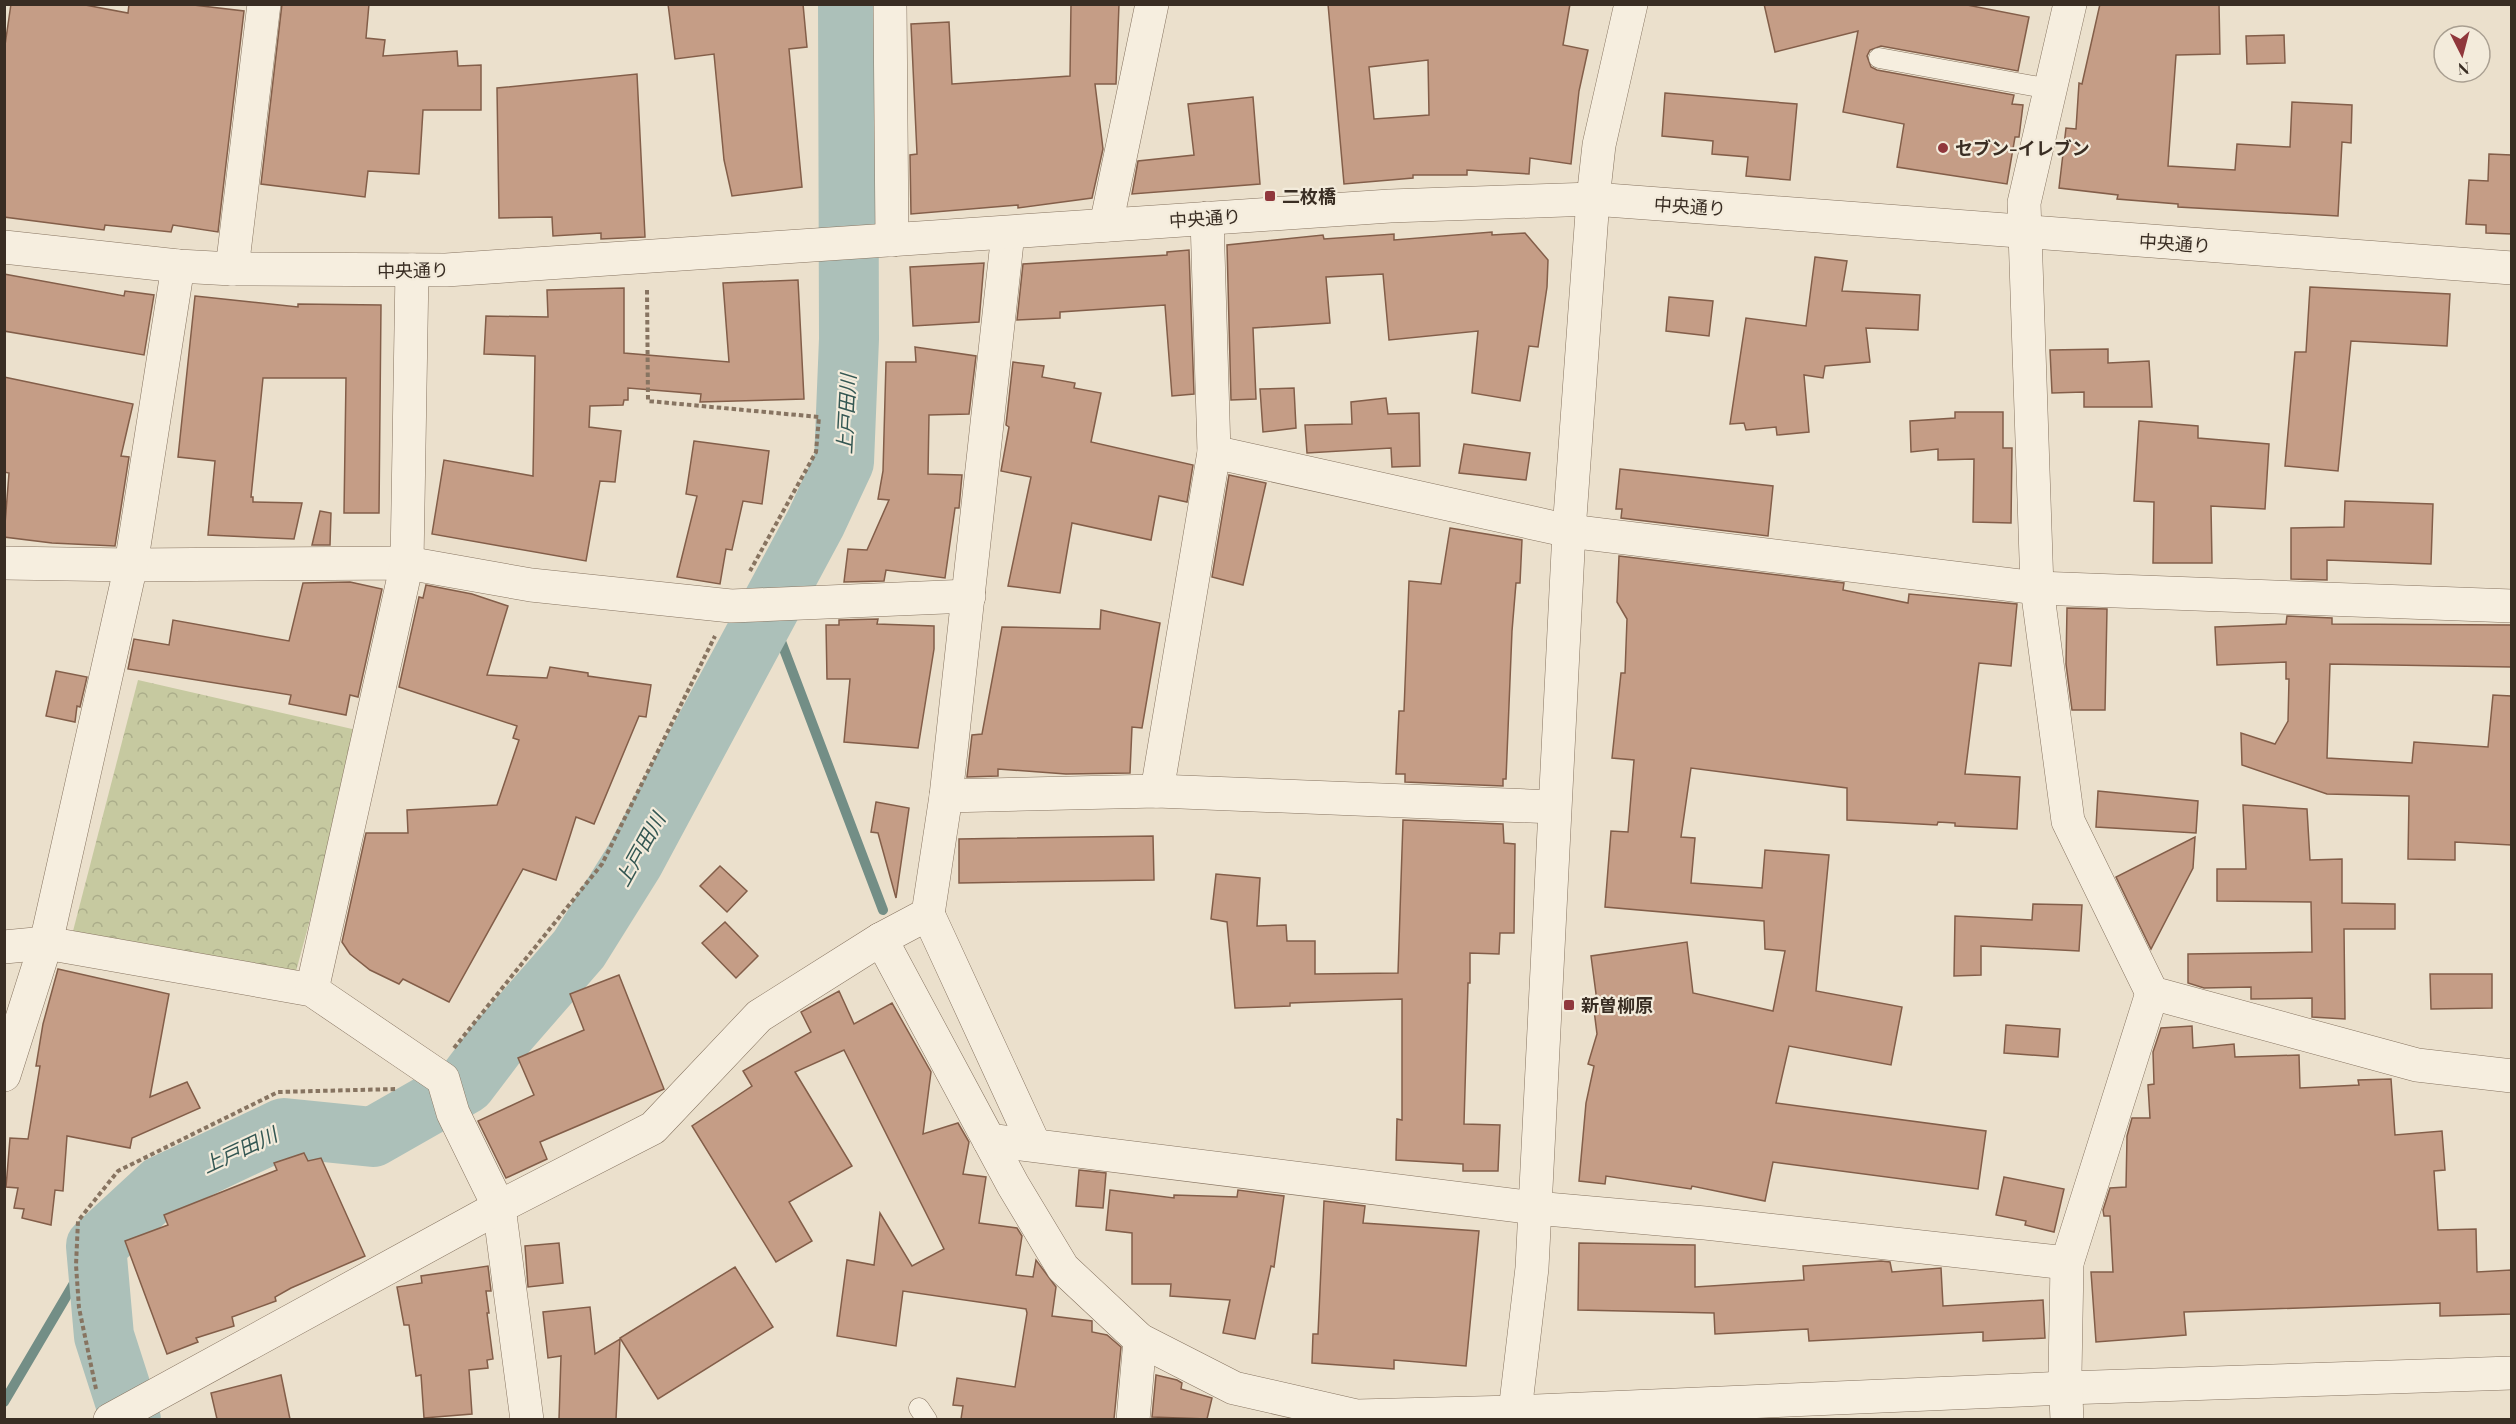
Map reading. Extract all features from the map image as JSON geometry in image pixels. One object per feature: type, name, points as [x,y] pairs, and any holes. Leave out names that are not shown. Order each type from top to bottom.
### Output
[{"type":"street","points":[[232,269],[264,4]]},
{"type":"street","points":[[880,240],[890,4]]},
{"type":"street","points":[[1106,225],[1152,4]]},
{"type":"street","points":[[1514,1416],[1532,1268],[1569,531],[1593,199],[1599,144],[1631,4]]},
{"type":"street","points":[[2067,1404],[2067,1263],[2152,993],[2068,821],[2037,588],[2024,203],[2070,4]]},
{"type":"street","name":"中央通り","points":[[4,247],[178,266],[232,269],[412,270],[1008,233],[1390,206],[1593,199],[2511,268]]},
{"type":"street","points":[[1157,792],[1214,452],[1207,218]]},
{"type":"street","points":[[1008,233],[946,796],[928,914],[1034,1144]]},
{"type":"street","points":[[4,1075],[46,943],[131,565],[178,266]]},
{"type":"street","points":[[312,990],[407,563],[412,270]]},
{"type":"street","points":[[1214,452],[1569,531],[2037,588],[2511,606]]},
{"type":"street","points":[[4,563],[131,565],[407,563],[531,585],[738,606],[969,596]]},
{"type":"street","points":[[946,796],[1157,792],[1554,807]]},
{"type":"street","points":[[127,1409],[499,1207],[653,1128],[759,1016],[881,939],[928,914]]},
{"type":"street","points":[[881,939],[988,1140],[1063,1268],[1140,1340],[1234,1388],[1357,1416],[1514,1416],[2067,1404],[2511,1372]]},
{"type":"street","points":[[4,946],[46,943],[312,990],[438,1076],[453,1113],[499,1207],[527,1419]]},
{"type":"street","points":[[2152,993],[2417,1065],[2511,1076]]},
{"type":"street","points":[[988,1140],[1535,1208],[1706,1223],[2067,1263]]},
{"type":"street","points":[[1132,1419],[1140,1340]]},
{"type":"lane","points":[[1879,58],[2050,89]]},
{"type":"path","points":[[127,1409],[80,1308],[76,1265],[78,1221],[118,1171],[278,1092],[396,1089],[438,1076],[602,864],[816,452],[819,417],[648,401],[647,256]]},
{"type":"green space","points":[[138,680],[361,731],[295,975],[72,935]]},
{"type":"building","points":[[11,4],[80,4],[128,13],[129,4],[185,4],[244,11],[218,232],[173,225],[171,232],[105,225],[104,230],[4,217],[4,52]]},
{"type":"building","points":[[282,4],[369,4],[366,38],[385,40],[383,56],[457,51],[458,66],[481,65],[481,110],[423,110],[419,174],[368,171],[365,197],[261,184]]},
{"type":"building","points":[[668,4],[803,4],[807,47],[789,49],[802,187],[732,196],[724,160],[714,54],[675,59]]},
{"type":"building","points":[[1071,4],[1119,4],[1116,84],[1095,84],[1103,149],[1092,198],[1018,208],[1018,205],[911,214],[910,155],[917,154],[911,24],[949,22],[952,84],[1070,76]]},
{"type":"building","points":[[1328,4],[1570,4],[1563,45],[1588,50],[1579,91],[1571,164],[1530,158],[1529,174],[1467,170],[1467,175],[1413,175],[1413,178],[1344,184]],"holes":[[[1428,60],[1429,115],[1374,119],[1369,67]]]},
{"type":"building","points":[[1764,4],[1962,4],[2029,17],[2018,71],[1881,46],[1870,50],[1867,56],[1871,67],[1877,70],[2014,95],[2012,104],[2023,105],[2019,137],[2015,137],[2007,184],[1897,167],[1904,124],[1843,112],[1858,31],[1775,52]]},
{"type":"building","points":[[2100,4],[2219,4],[2220,54],[2176,55],[2168,166],[2235,170],[2237,144],[2290,147],[2292,102],[2352,105],[2351,143],[2342,142],[2338,216],[2178,207],[2178,204],[2117,199],[2118,195],[2059,188],[2066,128],[2076,129],[2079,83],[2082,84]]},
{"type":"building","points":[[2284,35],[2285,63],[2247,64],[2246,36]]},
{"type":"building","points":[[637,74],[645,237],[601,239],[601,233],[553,236],[552,217],[499,218],[497,88]]},
{"type":"building","points":[[1665,93],[1797,104],[1790,180],[1746,176],[1748,157],[1712,154],[1713,141],[1662,136]]},
{"type":"building","points":[[1253,97],[1260,184],[1132,194],[1138,161],[1194,155],[1188,104]]},
{"type":"building","points":[[2489,154],[2511,155],[2511,234],[2486,233],[2486,225],[2466,224],[2469,180],[2488,181]]},
{"type":"building","points":[[1492,232],[1492,235],[1525,233],[1548,260],[1547,287],[1538,347],[1529,346],[1520,401],[1472,393],[1478,331],[1389,340],[1383,274],[1326,277],[1330,323],[1253,328],[1256,399],[1231,400],[1227,245],[1323,235],[1324,239],[1394,234],[1394,240]]},
{"type":"building","points":[[1189,250],[1194,394],[1172,396],[1165,305],[1060,312],[1060,318],[1017,320],[1023,264],[1167,255],[1167,252]]},
{"type":"building","points":[[1815,257],[1847,261],[1842,291],[1920,295],[1918,330],[1866,328],[1870,362],[1825,366],[1823,378],[1804,375],[1809,432],[1777,435],[1776,427],[1746,430],[1744,423],[1730,424],[1746,318],[1806,326]]},
{"type":"building","points":[[984,263],[979,322],[913,326],[910,267]]},
{"type":"building","points":[[4,274],[124,296],[125,291],[154,295],[144,355],[4,331]]},
{"type":"building","points":[[798,280],[804,399],[700,402],[701,394],[628,388],[628,400],[624,400],[623,405],[590,406],[589,427],[621,431],[615,482],[600,481],[586,561],[432,534],[444,460],[533,476],[535,356],[484,354],[486,316],[548,317],[547,290],[624,288],[624,353],[729,362],[723,283]]},
{"type":"building","points":[[2310,287],[2450,294],[2447,346],[2351,341],[2338,471],[2285,466],[2295,352],[2306,352]]},
{"type":"building","points":[[195,296],[298,307],[298,304],[381,305],[379,513],[344,513],[346,378],[263,378],[251,497],[253,497],[253,502],[302,503],[294,539],[208,535],[215,461],[178,457]]},
{"type":"building","points":[[1669,297],[1713,301],[1709,336],[1666,331]]},
{"type":"building","points":[[915,347],[976,356],[969,414],[929,415],[928,474],[962,475],[959,508],[955,508],[945,578],[886,570],[884,581],[844,582],[848,549],[867,550],[889,500],[878,499],[883,471],[886,362],[916,362]]},
{"type":"building","points":[[2108,349],[2108,363],[2149,361],[2152,407],[2084,407],[2084,392],[2052,393],[2050,350]]},
{"type":"building","points":[[1013,362],[1044,366],[1042,377],[1075,383],[1074,388],[1101,393],[1091,442],[1193,465],[1187,502],[1159,496],[1151,540],[1072,523],[1060,593],[1008,586],[1031,477],[1001,471],[1009,427],[1006,425]]},
{"type":"building","points":[[4,377],[133,404],[121,456],[129,457],[115,546],[52,543],[4,537],[9,473],[4,472]]},
{"type":"building","points":[[1294,388],[1296,428],[1263,432],[1260,389]]},
{"type":"building","points":[[1386,398],[1388,414],[1419,413],[1420,466],[1392,467],[1391,448],[1307,453],[1305,425],[1352,424],[1351,402]]},
{"type":"building","points":[[1955,412],[2003,412],[2003,448],[2012,448],[2011,523],[1973,522],[1974,459],[1938,460],[1938,449],[1911,452],[1910,421],[1955,418]]},
{"type":"building","points":[[2139,421],[2198,426],[2198,438],[2269,444],[2265,509],[2211,506],[2212,563],[2153,563],[2154,502],[2134,501]]},
{"type":"building","points":[[694,441],[769,451],[762,504],[743,501],[732,550],[726,549],[720,584],[677,577],[697,496],[686,494]]},
{"type":"building","points":[[1464,444],[1530,453],[1526,480],[1459,473]]},
{"type":"building","points":[[1620,469],[1773,486],[1768,536],[1621,518],[1622,509],[1616,509]]},
{"type":"building","points":[[1229,475],[1266,483],[1243,585],[1212,577]]},
{"type":"building","points":[[2345,501],[2433,504],[2431,564],[2327,560],[2327,580],[2291,579],[2291,528],[2344,527]]},
{"type":"building","points":[[320,511],[331,513],[330,545],[312,545]]},
{"type":"building","points":[[1450,528],[1522,540],[1520,583],[1516,583],[1512,631],[1506,779],[1503,779],[1503,786],[1405,782],[1405,774],[1396,774],[1399,711],[1404,711],[1409,581],[1441,584]]},
{"type":"building","points":[[1619,556],[1844,583],[1843,590],[1908,603],[1909,594],[2017,604],[2011,666],[1979,663],[1965,774],[2020,777],[2017,829],[1955,826],[1955,823],[1938,822],[1937,825],[1847,820],[1847,788],[1691,768],[1681,837],[1695,838],[1691,883],[1762,888],[1765,850],[1829,855],[1816,991],[1902,1007],[1891,1065],[1789,1046],[1776,1103],[1986,1131],[1978,1189],[1773,1162],[1765,1201],[1692,1186],[1691,1189],[1606,1176],[1605,1184],[1579,1181],[1586,1103],[1594,1066],[1588,1064],[1597,1034],[1594,1010],[1598,1009],[1591,956],[1687,942],[1693,993],[1773,1011],[1785,951],[1765,949],[1764,921],[1605,907],[1611,831],[1628,832],[1634,760],[1612,758],[1621,673],[1625,673],[1627,619],[1617,602]]},
{"type":"building","points":[[350,582],[382,589],[358,697],[350,695],[346,715],[289,704],[291,695],[128,669],[134,639],[169,645],[173,620],[289,641],[303,583]]},
{"type":"building","points":[[426,585],[472,594],[508,606],[487,675],[547,678],[550,667],[588,673],[588,676],[651,685],[646,717],[639,716],[594,824],[576,817],[556,880],[523,869],[449,1002],[403,979],[399,984],[370,970],[350,954],[342,942],[366,833],[408,833],[407,810],[497,805],[519,740],[513,738],[517,726],[399,687],[419,597],[423,598]]},
{"type":"building","points":[[2067,608],[2107,609],[2105,710],[2072,710],[2066,664]]},
{"type":"building","points":[[1101,610],[1160,623],[1142,728],[1132,727],[1130,773],[1066,774],[998,769],[998,776],[967,777],[972,735],[982,734],[1002,627],[1100,629]]},
{"type":"building","points":[[2287,616],[2332,618],[2332,624],[2511,625],[2511,667],[2330,664],[2327,758],[2412,763],[2414,742],[2488,747],[2493,695],[2511,696],[2511,845],[2455,842],[2455,860],[2408,859],[2409,796],[2327,794],[2242,765],[2241,733],[2275,744],[2288,721],[2289,679],[2286,679],[2286,662],[2217,665],[2215,627],[2286,624]]},
{"type":"building","points":[[878,619],[877,624],[934,626],[934,649],[918,748],[844,742],[850,679],[827,679],[826,625],[839,625],[839,620]]},
{"type":"building","points":[[56,671],[87,677],[80,707],[77,706],[75,722],[46,716]]},
{"type":"building","points":[[2098,791],[2198,801],[2196,833],[2096,827]]},
{"type":"building","points":[[876,802],[909,808],[896,898],[878,833],[871,832]]},
{"type":"building","points":[[2243,805],[2307,809],[2310,860],[2342,859],[2342,903],[2395,904],[2395,929],[2344,929],[2345,1019],[2312,1017],[2312,998],[2251,999],[2251,987],[2204,988],[2188,983],[2188,954],[2312,952],[2311,902],[2217,901],[2217,869],[2246,869]]},
{"type":"building","points":[[1403,820],[1503,824],[1504,843],[1515,844],[1514,933],[1500,933],[1499,954],[1470,953],[1470,983],[1468,983],[1464,1124],[1500,1125],[1498,1171],[1463,1171],[1463,1164],[1396,1160],[1397,1119],[1402,1120],[1402,999],[1290,1003],[1290,1006],[1235,1008],[1227,922],[1211,919],[1216,874],[1260,878],[1257,926],[1286,925],[1287,941],[1315,941],[1315,974],[1398,973]]},
{"type":"building","points":[[1153,836],[1154,880],[959,883],[959,839]]},
{"type":"building","points":[[2195,837],[2193,868],[2151,949],[2116,877]]},
{"type":"building","points":[[720,866],[747,891],[727,912],[700,886]]},
{"type":"building","points":[[2033,904],[2082,905],[2079,951],[1981,946],[1981,975],[1954,976],[1955,916],[2032,920]]},
{"type":"building","points":[[725,922],[758,956],[736,978],[702,943]]},
{"type":"building","points":[[58,969],[169,994],[150,1097],[187,1082],[200,1108],[132,1138],[130,1148],[67,1136],[63,1191],[55,1190],[51,1225],[22,1218],[24,1209],[14,1208],[18,1188],[6,1187],[10,1138],[28,1139],[40,1066],[36,1066],[43,1024]]},
{"type":"building","points":[[2430,974],[2492,974],[2492,1008],[2431,1009]]},
{"type":"building","points":[[619,975],[664,1089],[540,1142],[547,1159],[506,1178],[478,1121],[534,1095],[518,1058],[584,1030],[570,994]]},
{"type":"building","points":[[839,991],[854,1024],[892,1003],[931,1072],[923,1134],[958,1123],[969,1142],[963,1174],[986,1177],[979,1223],[1017,1228],[1022,1236],[1016,1275],[1033,1277],[1036,1260],[1056,1287],[1052,1316],[1092,1321],[1092,1332],[1107,1335],[1121,1347],[1114,1419],[961,1419],[963,1406],[953,1405],[957,1378],[1015,1387],[1026,1309],[903,1291],[896,1346],[837,1336],[847,1260],[874,1265],[880,1213],[912,1266],[944,1249],[844,1050],[795,1072],[852,1166],[789,1202],[812,1241],[776,1262],[692,1126],[752,1086],[743,1071],[811,1032],[801,1012]]},
{"type":"building","points":[[2006,1025],[2060,1029],[2058,1057],[2004,1053]]},
{"type":"building","points":[[2192,1026],[2193,1048],[2234,1044],[2235,1057],[2299,1055],[2300,1088],[2359,1085],[2358,1080],[2391,1079],[2395,1135],[2442,1131],[2445,1170],[2434,1171],[2438,1230],[2476,1229],[2477,1272],[2511,1270],[2511,1314],[2440,1316],[2440,1303],[2184,1312],[2186,1335],[2096,1342],[2091,1272],[2113,1272],[2110,1216],[2104,1216],[2103,1210],[2110,1188],[2126,1187],[2127,1136],[2132,1118],[2150,1118],[2148,1085],[2154,1084],[2153,1052],[2161,1028]]},
{"type":"building","points":[[304,1153],[308,1161],[321,1158],[365,1256],[291,1288],[275,1297],[276,1301],[232,1317],[234,1326],[196,1338],[198,1342],[167,1354],[125,1241],[168,1225],[164,1215],[277,1170],[274,1163]]},
{"type":"building","points":[[1079,1170],[1106,1173],[1103,1208],[1076,1206]]},
{"type":"building","points":[[2004,1177],[2064,1189],[2054,1232],[2025,1225],[2026,1221],[1996,1215]]},
{"type":"building","points":[[1110,1190],[1174,1198],[1174,1195],[1237,1197],[1238,1190],[1284,1196],[1274,1267],[1271,1266],[1255,1339],[1223,1333],[1230,1300],[1170,1296],[1171,1284],[1132,1284],[1132,1233],[1106,1230]]},
{"type":"building","points":[[1324,1201],[1365,1206],[1363,1223],[1479,1231],[1466,1366],[1394,1360],[1394,1369],[1312,1363],[1313,1334],[1318,1334]]},
{"type":"building","points":[[559,1243],[563,1283],[528,1287],[525,1246]]},
{"type":"building","points":[[1579,1243],[1695,1245],[1695,1287],[1804,1280],[1803,1266],[1881,1261],[1890,1262],[1892,1272],[1941,1268],[1943,1306],[2043,1300],[2045,1338],[1983,1341],[1983,1332],[1809,1341],[1808,1329],[1715,1334],[1714,1313],[1578,1310]]},
{"type":"building","points":[[488,1266],[491,1291],[486,1291],[489,1313],[487,1313],[493,1359],[487,1360],[488,1368],[469,1370],[472,1414],[424,1418],[421,1375],[416,1376],[409,1325],[404,1325],[397,1287],[422,1283],[421,1276]]},
{"type":"building","points":[[735,1267],[773,1327],[658,1399],[620,1338]]},
{"type":"building","points":[[590,1307],[595,1354],[620,1339],[616,1419],[559,1419],[561,1356],[548,1358],[543,1312]]},
{"type":"building","points":[[281,1375],[290,1419],[217,1419],[211,1393]]},
{"type":"building","points":[[1156,1375],[1177,1380],[1182,1383],[1181,1389],[1212,1398],[1207,1419],[1152,1417]]},
{"type":"waterway","name":"上戸田川","points":[[131,1420],[104,1336],[96,1246],[161,1186],[284,1128],[373,1137],[466,1084],[497,1043],[579,949],[634,861],[816,522],[844,462],[849,339],[848,4]]},
{"type":"waterway","points":[[768,607],[883,910]]},
{"type":"waterway","name":"上戸田川","points":[[4,1402],[96,1246]]},
{"type":"place","name":"セブン-イレブン","points":[[1943,148]]},
{"type":"place","name":"二枚橋","points":[[1270,196]]},
{"type":"place","name":"新曽柳原","points":[[1569,1005]]}]
